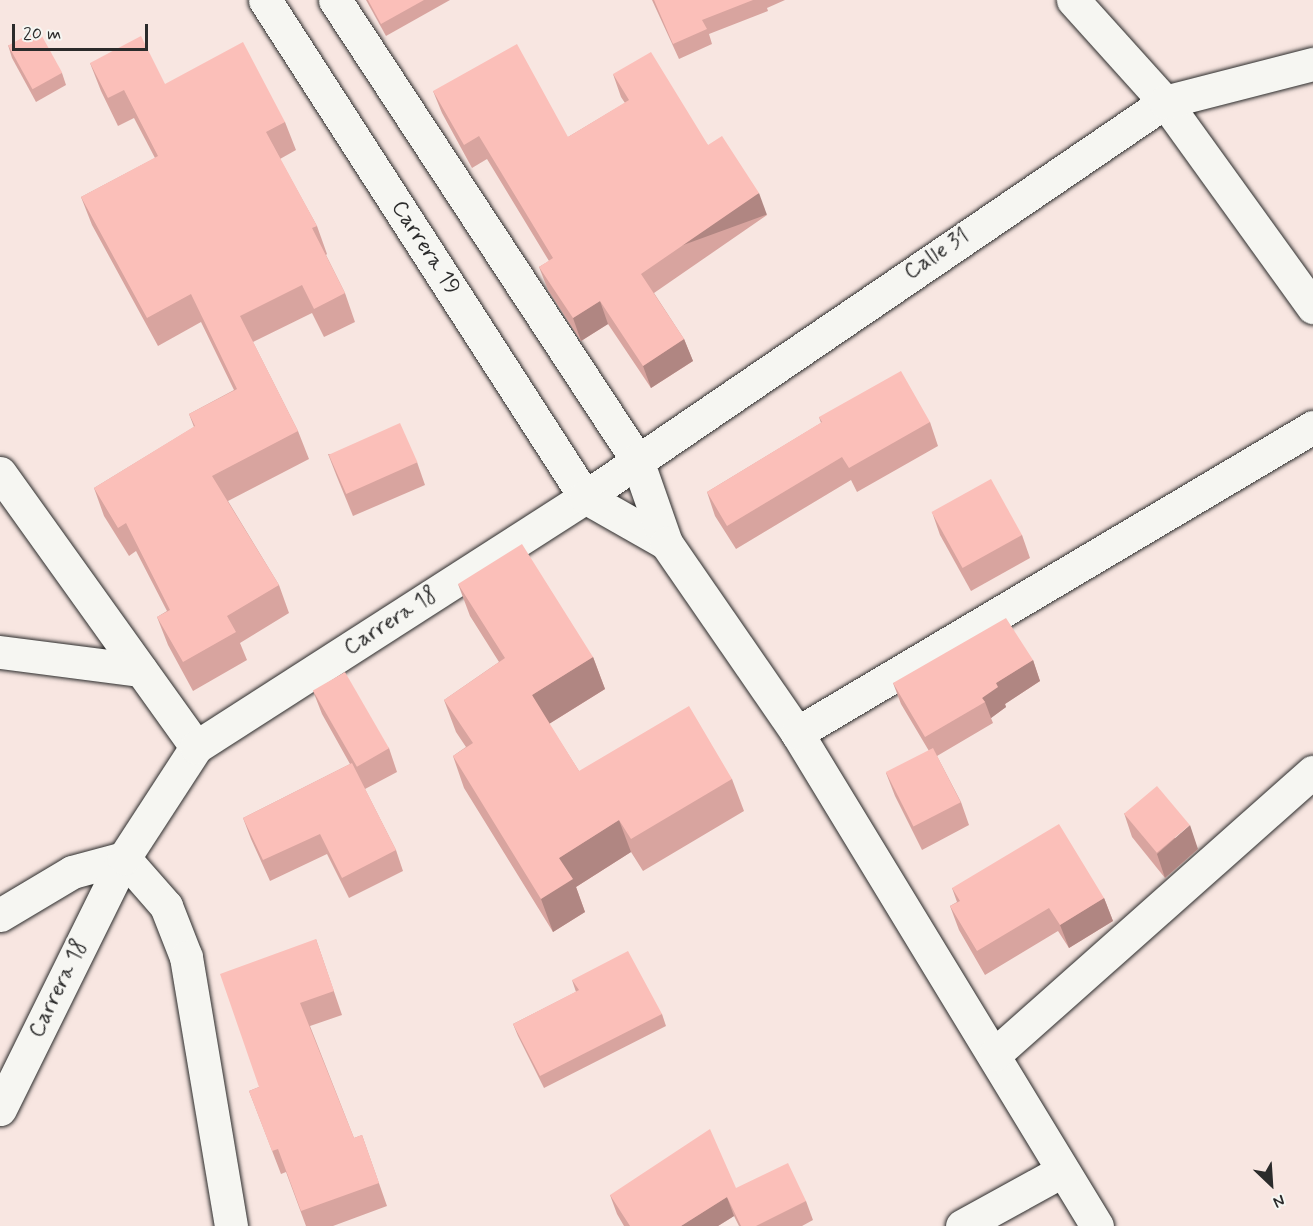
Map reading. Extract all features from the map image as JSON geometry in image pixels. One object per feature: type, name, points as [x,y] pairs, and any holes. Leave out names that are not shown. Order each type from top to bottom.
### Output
[{"type":"street","name":"Carrera 19","points":[[265,0],[585,497]]},
{"type":"street","points":[[335,0],[637,460],[666,543],[798,733],[995,1054],[1062,1171],[1097,1226]]},
{"type":"street","points":[[1073,0],[1165,102],[1313,307]]},
{"type":"street","name":"Calle 31","points":[[585,497],[1165,102],[1313,64]]},
{"type":"street","points":[[798,733],[1313,427]]},
{"type":"street","points":[[0,473],[196,747]]},
{"type":"street","points":[[585,497],[666,543]]},
{"type":"street","name":"Carrera 18","points":[[0,1109],[124,858],[196,747],[585,497]]},
{"type":"street","points":[[0,652],[141,670]]},
{"type":"street","points":[[995,1054],[1313,772]]},
{"type":"street","points":[[0,915],[72,873],[124,858],[166,906],[186,957],[231,1226]]},
{"type":"street","points":[[962,1226],[1062,1171]]},
{"type":"building","points":[[368,0],[424,0],[381,24]]},
{"type":"building","points":[[654,0],[753,0],[702,20],[707,29],[673,44]]},
{"type":"building","points":[[38,29],[62,73],[33,89],[8,45]]},
{"type":"building","points":[[141,36],[165,84],[243,42],[285,122],[266,132],[317,226],[312,228],[345,293],[314,309],[302,285],[240,316],[298,431],[212,476],[279,585],[227,616],[236,632],[183,662],[157,617],[170,610],[126,523],[118,528],[94,488],[195,426],[189,414],[237,389],[191,294],[147,318],[81,197],[158,156],[124,90],[108,98],[90,63]]},
{"type":"building","points":[[517,44],[568,137],[629,100],[613,74],[651,52],[708,145],[722,136],[759,193],[641,274],[684,339],[643,366],[600,301],[573,318],[539,267],[553,258],[479,136],[464,145],[433,91]]},
{"type":"building","points":[[901,371],[930,422],[849,468],[842,457],[727,526],[707,492],[822,422],[819,417]]},
{"type":"building","points":[[400,423],[417,462],[346,494],[329,455]]},
{"type":"building","points":[[991,479],[1022,535],[963,568],[932,512]]},
{"type":"building","points":[[522,544],[593,657],[532,695],[579,771],[689,706],[732,779],[631,839],[619,820],[559,858],[573,879],[541,899],[453,756],[473,743],[444,700],[505,658],[458,584]]},
{"type":"building","points":[[1006,618],[1033,660],[996,683],[998,687],[982,698],[985,702],[925,737],[893,683]]},
{"type":"building","points":[[345,672],[389,748],[357,767],[313,690]]},
{"type":"building","points":[[933,748],[961,802],[913,826],[886,772]]},
{"type":"building","points":[[352,763],[396,850],[342,878],[320,834],[263,860],[243,818]]},
{"type":"building","points":[[1157,786],[1190,825],[1157,853],[1124,814]]},
{"type":"building","points":[[1059,824],[1104,898],[1060,925],[1049,908],[977,951],[950,906],[960,901],[952,888]]},
{"type":"building","points":[[316,939],[334,991],[300,1003],[354,1138],[362,1135],[379,1183],[301,1211],[278,1149],[272,1151],[249,1091],[259,1087],[220,974]]},
{"type":"building","points":[[628,951],[662,1014],[540,1076],[513,1024],[579,990],[572,980]]},
{"type":"building","points":[[710,1129],[736,1188],[788,1163],[806,1201],[756,1226],[741,1226],[727,1197],[681,1226],[630,1226],[610,1195]]}]
